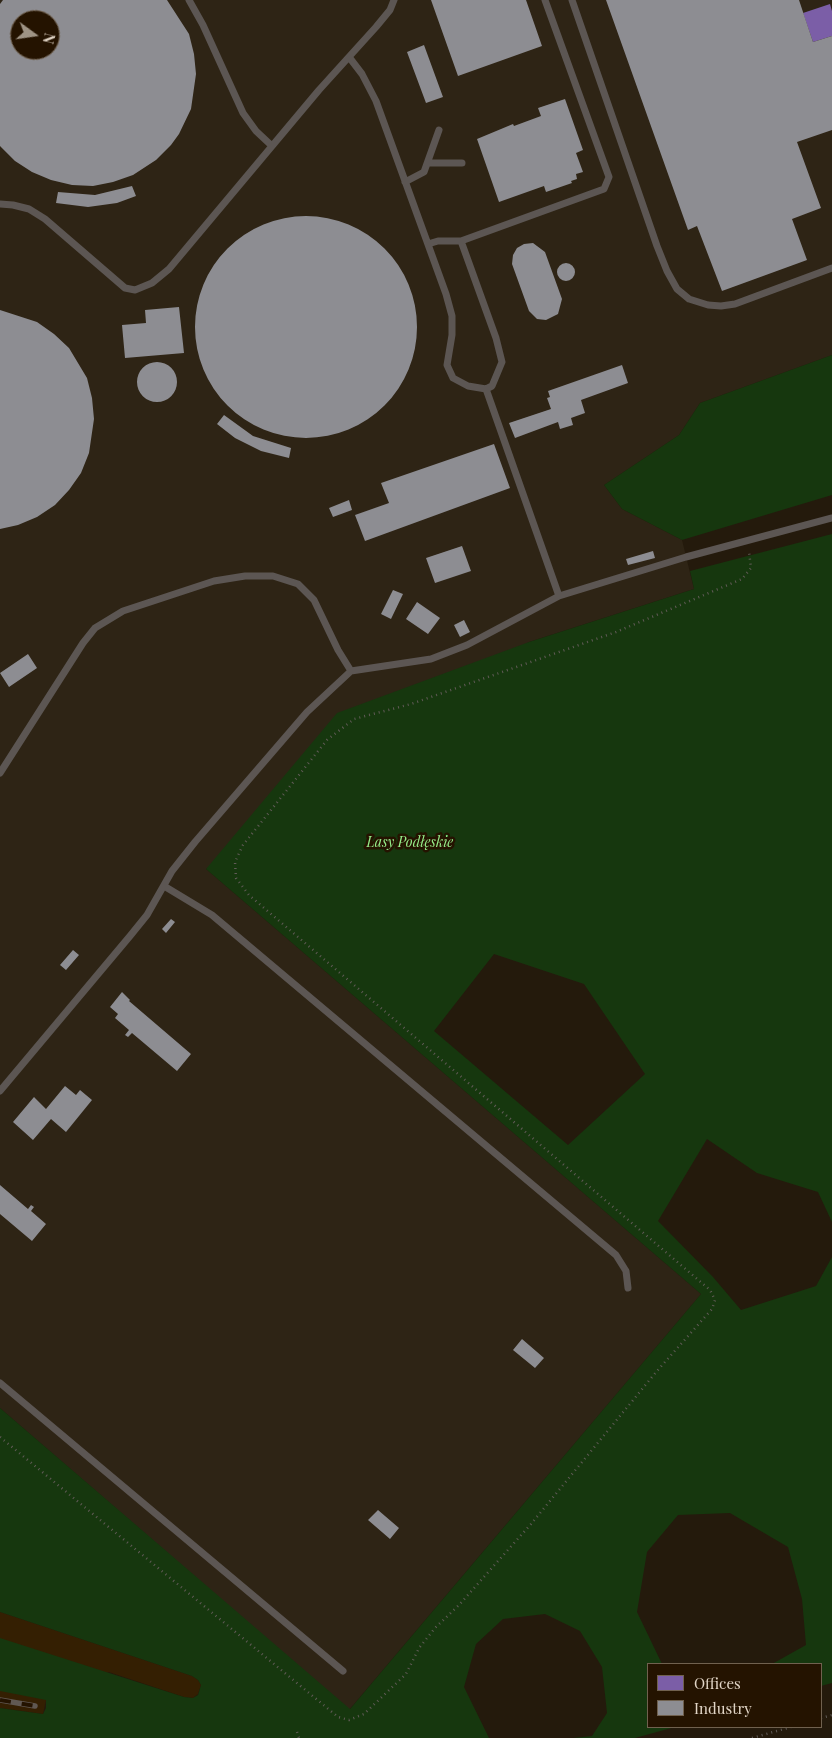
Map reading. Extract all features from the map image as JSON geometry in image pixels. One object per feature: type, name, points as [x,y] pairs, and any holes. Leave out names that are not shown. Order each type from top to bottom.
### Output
[{"type":"lane","points":[[189,0],[203,25],[243,112],[256,130],[272,146]]},
{"type":"lane","points":[[0,204],[29,209],[45,219],[125,288],[135,290],[152,284],[169,269],[390,10],[394,0]]},
{"type":"lane","points":[[428,244],[438,241],[462,241],[604,188],[609,177],[546,0]]},
{"type":"lane","points":[[572,0],[657,246],[677,289],[689,299],[708,305],[728,305],[832,268]]},
{"type":"lane","points":[[349,56],[362,74],[376,102],[452,316],[452,334],[447,365],[453,378],[468,386],[486,389],[492,386],[502,362],[462,241]]},
{"type":"lane","points":[[406,182],[424,172],[429,163],[439,130]]},
{"type":"lane","points":[[429,163],[462,163]]},
{"type":"lane","points":[[486,389],[559,596]]},
{"type":"lane","points":[[0,1091],[130,936],[195,842],[307,712],[351,671],[431,660],[467,645],[559,596],[686,558],[747,543],[832,518]]},
{"type":"lane","points":[[0,773],[94,628],[123,610],[214,581],[245,576],[273,576],[298,584],[314,600],[338,650],[351,671]]},
{"type":"lane","points":[[164,886],[212,915],[616,1255],[626,1271],[628,1288]]},
{"type":"lane","points":[[0,1383],[343,1671]]},
{"type":"path","points":[[0,1437],[338,1717],[349,1720],[364,1714],[406,1674],[419,1648],[435,1628],[459,1606],[531,1524],[657,1371],[712,1309],[715,1300],[710,1290],[249,895],[236,878],[235,862],[243,845],[327,740],[354,719],[411,704],[616,632],[742,579],[751,568],[747,543]]},
{"type":"path","points":[[752,1738],[787,1728]]},
{"type":"path","points":[[297,1732],[299,1738]]},
{"type":"shaded area","points":[[0,0],[832,0],[832,355],[700,403],[679,435],[604,485],[622,509],[682,540],[694,589],[529,642],[206,869],[701,1294],[349,1710],[0,1408]]},
{"type":"shaded area","points":[[0,1612],[192,1676],[201,1685],[198,1694],[193,1698],[184,1697],[109,1672],[46,1700],[43,1714],[0,1708]]},
{"type":"green space","points":[[832,355],[832,495],[682,540],[622,509],[604,485],[679,435],[700,403]]},
{"type":"green space","name":"Lasy Podłęskie","points":[[832,534],[832,1222],[818,1192],[757,1173],[707,1139],[658,1221],[713,1277],[741,1310],[816,1286],[832,1257],[832,1683],[822,1686],[822,1663],[774,1663],[806,1645],[802,1599],[788,1547],[730,1513],[678,1515],[647,1552],[637,1612],[662,1663],[647,1663],[647,1728],[671,1728],[635,1738],[573,1738],[592,1736],[607,1713],[602,1667],[580,1631],[545,1614],[503,1619],[476,1644],[464,1687],[489,1738],[0,1738],[0,1708],[43,1714],[46,1708],[46,1700],[0,1691],[0,1638],[184,1697],[193,1698],[198,1695],[201,1685],[192,1676],[0,1612],[0,1408],[350,1709],[701,1294],[206,869],[337,713],[529,642],[694,589],[690,571]],"holes":[[[494,954],[584,984],[645,1074],[568,1145],[434,1031]]]},
{"type":"building: Offices","points":[[830,4],[832,11],[832,36],[813,42],[803,13]]},
{"type":"building: Industry","points":[[3,0],[167,0],[189,34],[196,74],[191,109],[179,134],[156,160],[133,175],[113,182],[93,186],[72,185],[51,180],[32,172],[15,161],[0,146],[0,4]]},
{"type":"building: Industry","points":[[431,0],[526,0],[542,46],[458,76]]},
{"type":"building: Industry","points":[[606,0],[799,0],[813,42],[832,36],[832,130],[797,142],[821,208],[792,219],[807,260],[722,291],[697,226],[688,230]]},
{"type":"building: Industry","points":[[424,45],[443,97],[426,103],[407,52]]},
{"type":"building: Industry","points":[[565,99],[583,150],[576,153],[583,172],[576,174],[577,179],[571,181],[572,183],[546,192],[544,186],[499,202],[477,139],[513,124],[514,126],[541,116],[538,108]]},
{"type":"building: Industry","points":[[132,186],[136,196],[117,203],[88,207],[56,203],[58,192],[95,195]]},
{"type":"building: Industry","points":[[306,216],[328,218],[358,229],[376,241],[392,257],[404,275],[412,295],[417,327],[415,349],[404,379],[392,397],[376,413],[358,425],[338,433],[306,438],[284,436],[254,425],[236,413],[220,397],[208,379],[200,359],[195,327],[197,305],[208,275],[220,257],[236,241],[254,229],[274,221]]},
{"type":"building: Industry","points":[[533,243],[545,252],[562,299],[558,314],[546,320],[537,319],[529,311],[512,264],[513,255],[517,248],[524,244]]},
{"type":"building: Industry","points":[[566,263],[572,266],[575,272],[572,278],[566,281],[560,278],[557,272],[560,266]]},
{"type":"building: Industry","points":[[179,307],[184,353],[125,358],[122,325],[146,323],[145,310]]},
{"type":"building: Industry","points":[[0,310],[37,322],[69,348],[87,378],[92,398],[94,419],[89,453],[81,473],[69,490],[55,505],[37,517],[18,525],[0,529]]},
{"type":"building: Industry","points":[[161,362],[168,365],[174,371],[177,382],[176,390],[168,399],[161,402],[153,402],[146,399],[138,390],[137,378],[140,371],[149,363]]},
{"type":"building: Industry","points":[[622,365],[628,383],[581,400],[585,413],[571,418],[573,425],[560,429],[558,422],[515,438],[509,423],[551,409],[547,398],[550,397],[548,391]]},
{"type":"building: Industry","points":[[224,415],[253,436],[291,448],[289,458],[261,451],[235,438],[217,424]]},
{"type":"building: Industry","points":[[494,444],[510,488],[365,541],[355,515],[389,503],[381,483]]},
{"type":"building: Industry","points":[[349,500],[352,510],[333,517],[329,508]]},
{"type":"building: Industry","points":[[462,546],[471,571],[435,583],[426,558]]},
{"type":"building: Industry","points":[[653,551],[655,558],[628,565],[626,559]]},
{"type":"building: Industry","points":[[393,590],[403,594],[391,619],[381,614]]},
{"type":"building: Industry","points":[[417,602],[440,618],[428,634],[406,619]]},
{"type":"building: Industry","points":[[464,620],[470,632],[460,637],[454,625]]},
{"type":"building: Industry","points":[[28,654],[37,668],[9,687],[0,673]]},
{"type":"building: Industry","points":[[171,919],[175,922],[166,933],[162,929]]},
{"type":"building: Industry","points":[[73,950],[79,955],[66,970],[60,965]]},
{"type":"building: Industry","points":[[122,992],[129,1001],[191,1054],[177,1071],[132,1033],[128,1037],[125,1035],[129,1030],[115,1018],[118,1014],[110,1007]]},
{"type":"building: Industry","points":[[65,1086],[76,1095],[80,1090],[92,1100],[66,1132],[51,1119],[33,1140],[13,1122],[34,1097],[46,1109]]},
{"type":"building: Industry","points":[[0,1185],[28,1209],[31,1205],[34,1207],[31,1211],[46,1224],[32,1241],[0,1214]]},
{"type":"building: Industry","points":[[522,1339],[544,1358],[535,1368],[513,1350]]},
{"type":"building: Industry","points":[[378,1510],[399,1528],[390,1539],[368,1520]]},
{"type":"railway","points":[[0,1700],[35,1706]]}]
